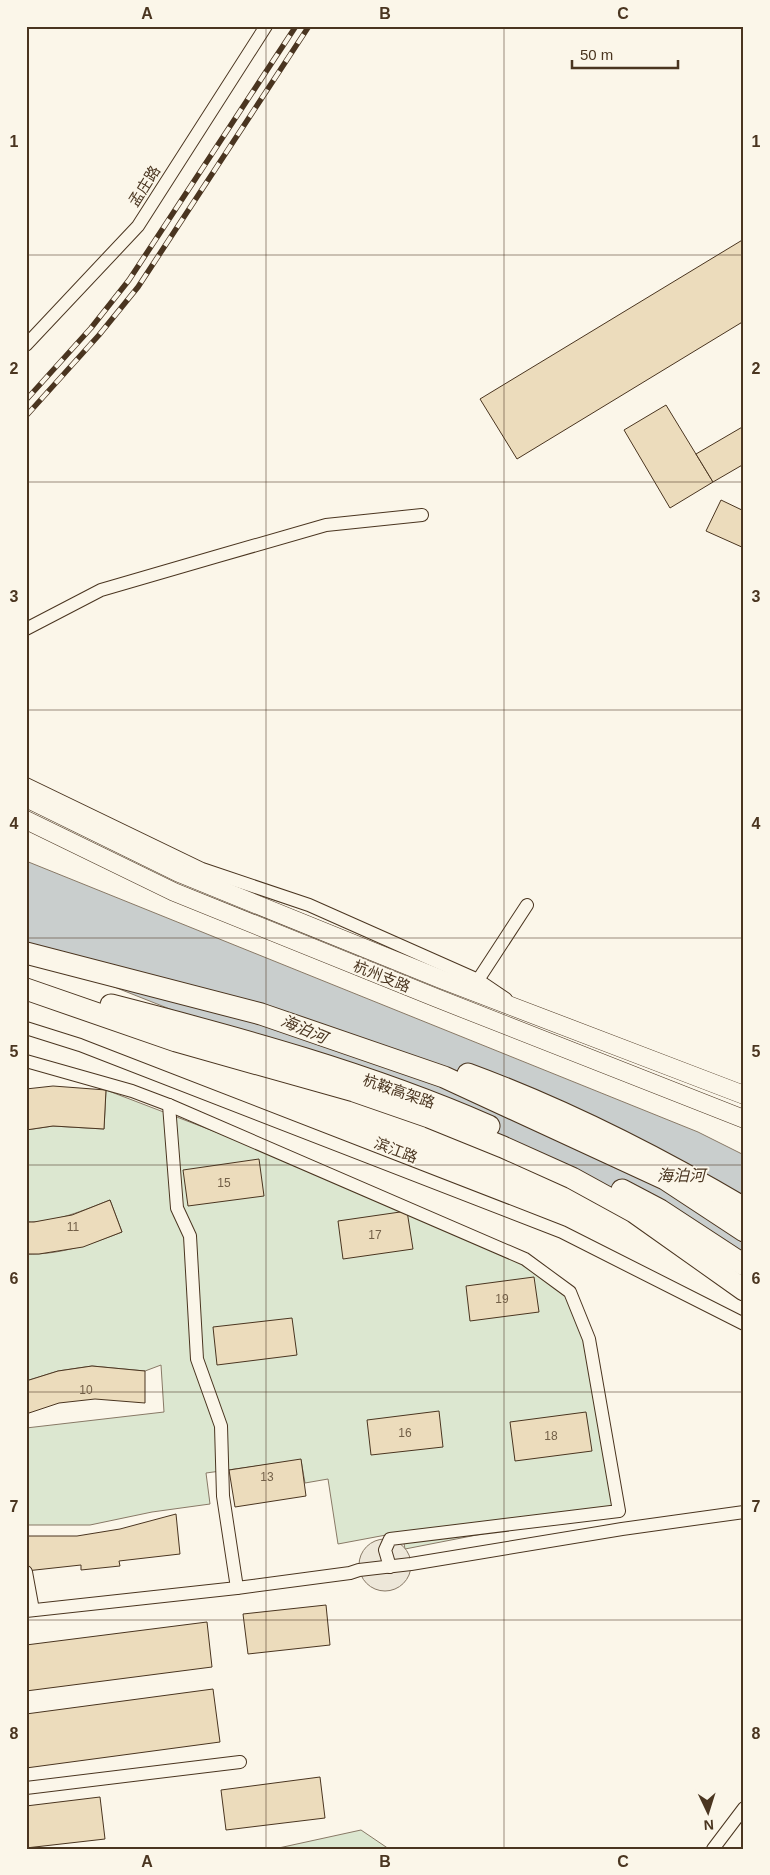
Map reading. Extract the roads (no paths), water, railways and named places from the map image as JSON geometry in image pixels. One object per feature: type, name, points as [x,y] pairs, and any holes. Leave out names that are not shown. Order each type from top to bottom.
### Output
[{"type":"highway","name":"杭鞍高架路","points":[[26,953],[261,1014],[444,1077],[665,1179],[744,1231]]},
{"type":"highway","name":"杭鞍高架路","points":[[26,983],[249,1041],[436,1103],[567,1161],[660,1210],[744,1265]]},
{"type":"highway","points":[[26,989],[176,1041],[354,1091],[429,1117],[503,1147],[572,1178],[634,1212],[744,1290]]},
{"type":"highway","points":[[226,1005],[353,1035],[429,1059],[495,1084],[579,1121],[645,1154],[744,1208]]},
{"type":"main road","name":"杭州支路","points":[[26,798],[179,873],[443,980],[744,1095]]},
{"type":"main road","name":"杭州支路","points":[[26,820],[174,892],[744,1119]]},
{"type":"street","name":"孟庄路","points":[[26,345],[138,226],[266,26]]},
{"type":"street","points":[[26,629],[101,590],[218,556],[326,525],[422,515]]},
{"type":"street","points":[[26,784],[202,869],[309,905],[478,980],[525,1011]]},
{"type":"street","points":[[478,980],[527,905]]},
{"type":"street","name":"滨江路","points":[[26,1028],[80,1045],[562,1232],[744,1324]]},
{"type":"street","points":[[26,1061],[132,1091],[169,1105],[525,1259],[570,1292],[589,1339],[619,1511],[390,1539],[386,1550],[390,1566]]},
{"type":"street","points":[[169,1105],[177,1208],[190,1236],[197,1359],[221,1426],[223,1496],[237,1588]]},
{"type":"street","points":[[26,1572],[30,1610],[237,1588],[744,1512]]},
{"type":"street","points":[[26,1788],[240,1762]]},
{"type":"street","points":[[714,1849],[744,1808]]},
{"type":"water","name":"海泊河","points":[[26,861],[698,1132],[744,1155],[744,1260],[533,1153],[26,952]]},
{"type":"railway","points":[[26,400],[91,328],[129,280],[296,26]]},
{"type":"railway","points":[[26,416],[99,335],[138,287],[309,26]]}]
